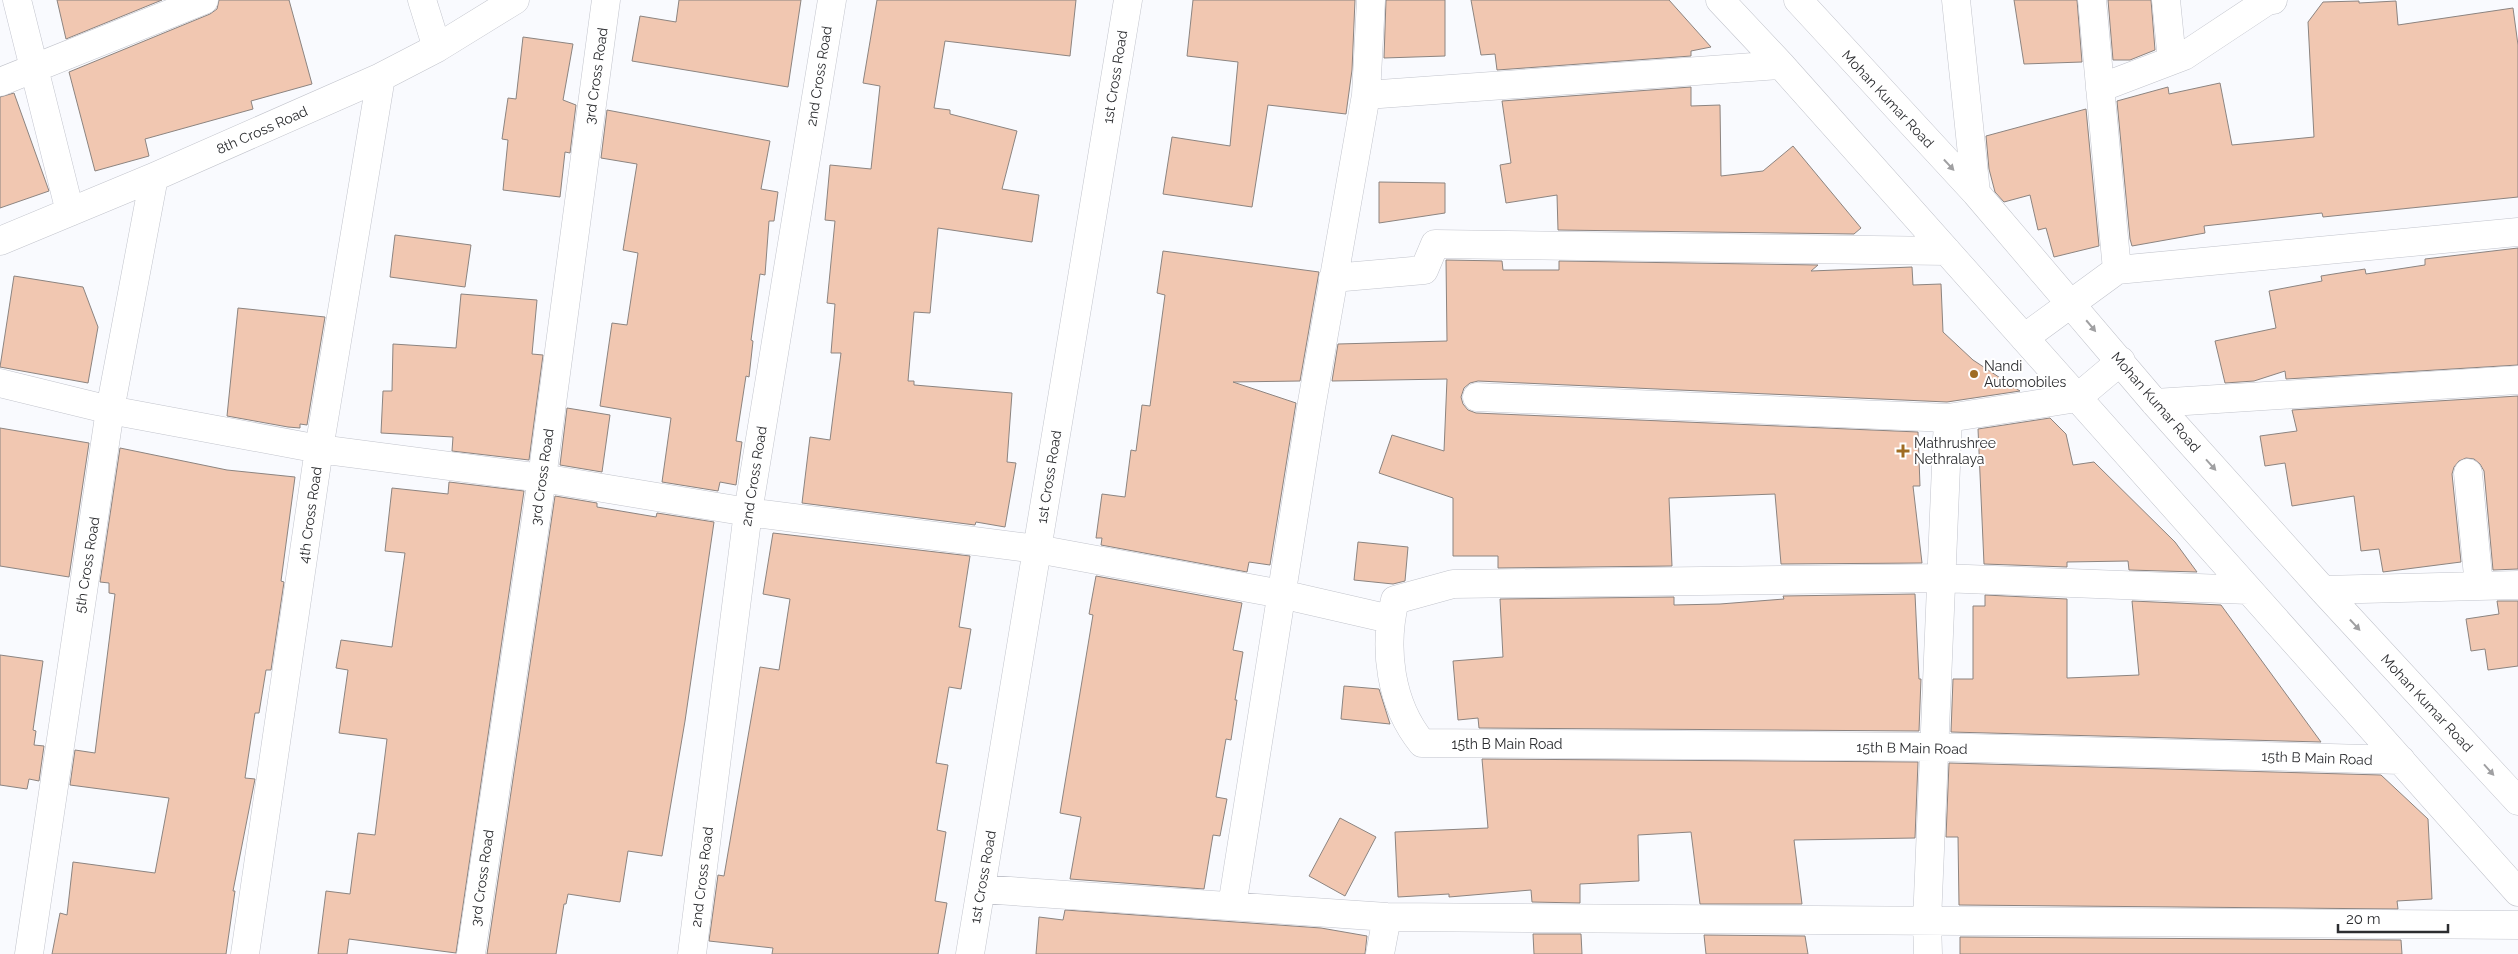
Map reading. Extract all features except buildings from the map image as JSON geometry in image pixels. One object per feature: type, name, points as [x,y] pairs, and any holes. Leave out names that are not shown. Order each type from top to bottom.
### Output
[{"type":"street","points":[[17,0],[70,212]]},
{"type":"street","points":[[0,82],[204,0]]},
{"type":"street","points":[[422,0],[437,48]]},
{"type":"street","name":"8th Cross Road","points":[[0,242],[154,177],[381,77],[437,48],[515,0]]},
{"type":"street","name":"3rd Cross Road","points":[[471,954],[542,478],[606,0]]},
{"type":"street","name":"2nd Cross Road","points":[[692,954],[748,512],[832,0]]},
{"type":"street","name":"1st Cross Road","points":[[970,954],[1128,0]]},
{"type":"street","points":[[1232,906],[1333,278],[1366,95],[1371,0]]},
{"type":"street","points":[[1720,0],[1781,65],[1947,251],[2031,333]]},
{"type":"street","points":[[1745,0],[2083,393],[2249,590],[2518,892]]},
{"type":"street","name":"Mohan Kumar Road","points":[[1798,0],[1820,13],[2072,303],[2155,403],[2518,801]]},
{"type":"street","points":[[1956,0],[1976,194]]},
{"type":"street","points":[[2092,0],[2117,270]]},
{"type":"street","points":[[2166,0],[2172,60]]},
{"type":"street","points":[[2100,88],[2184,56],[2267,1],[2273,0]]},
{"type":"street","points":[[1366,95],[1781,65]]},
{"type":"street","name":"4th Cross Road","points":[[244,954],[319,449],[381,77]]},
{"type":"street","name":"5th Cross Road","points":[[29,954],[110,410],[154,177]]},
{"type":"street","points":[[2031,333],[2117,270],[2518,232]]},
{"type":"street","points":[[1333,278],[1424,270],[1436,244],[1947,251]]},
{"type":"street","points":[[1477,398],[1948,418],[2083,393],[2121,362]]},
{"type":"street","points":[[2155,403],[2518,380]]},
{"type":"street","points":[[0,383],[110,410],[319,449],[542,478],[748,512],[1037,549],[1282,594],[1390,619],[1395,600],[1453,584],[1941,578],[2249,590]]},
{"type":"street","points":[[2083,393],[2518,867]]},
{"type":"street","points":[[1928,954],[1927,922],[1948,418]]},
{"type":"street","points":[[2468,472],[2478,586]]},
{"type":"street","points":[[2324,590],[2518,585]]},
{"type":"street","name":"15th B Main Road","points":[[1390,619],[1389,652],[1397,693],[1403,714],[1422,743],[1934,747],[2401,760]]},
{"type":"street","points":[[981,889],[1387,917],[2518,925]]},
{"type":"street","points":[[1380,954],[1387,917]]},
{"type":"place","name":"Nandi Automobiles","points":[[1974,374]]},
{"type":"place","name":"Mathrushree Nethralaya","points":[[1903,451]]}]
